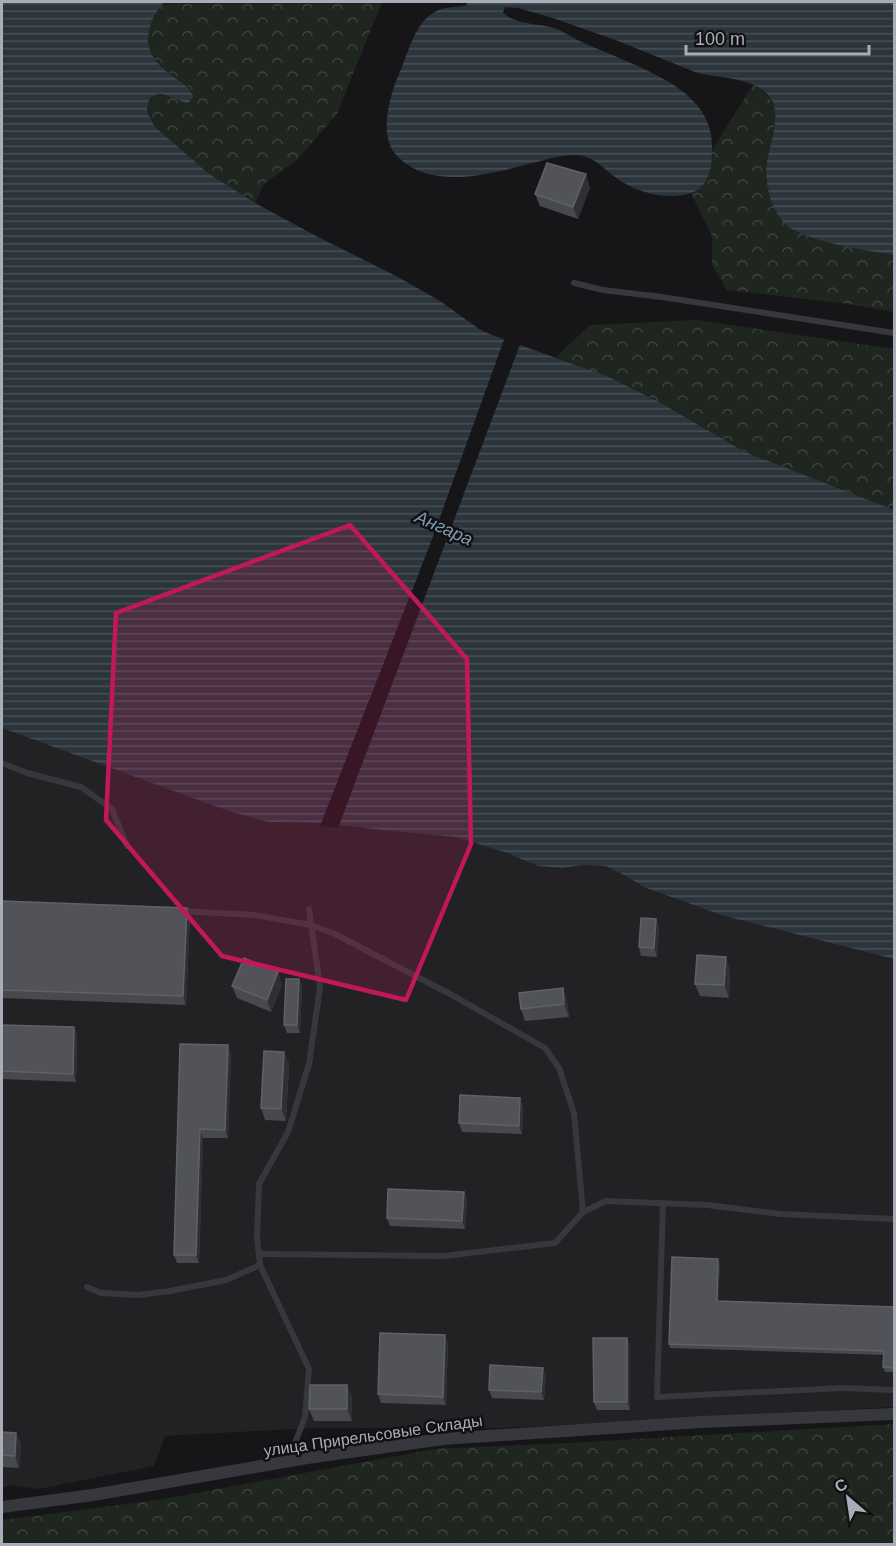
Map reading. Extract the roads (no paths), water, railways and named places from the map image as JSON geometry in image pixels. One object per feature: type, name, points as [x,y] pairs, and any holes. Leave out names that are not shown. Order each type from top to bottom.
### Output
[{"type":"street","name":"улица Прирельсовые Склады","points":[[2,1507],[93,1495],[443,1439],[701,1422],[894,1413]]},
{"type":"lane","points":[[574,283],[603,290],[894,333]]},
{"type":"lane","points":[[2,763],[27,773],[81,787],[112,809],[127,846]]},
{"type":"lane","points":[[288,1462],[305,1417],[309,1369],[260,1265],[257,1237],[259,1184],[288,1132],[309,1064],[320,987],[309,909]]},
{"type":"lane","points":[[168,910],[254,915],[311,925],[343,938],[450,994],[545,1048],[559,1068],[574,1113],[583,1212]]},
{"type":"lane","points":[[259,1254],[444,1256],[555,1243],[583,1212],[606,1201],[707,1205],[780,1214],[894,1219]]},
{"type":"lane","points":[[663,1203],[657,1397],[843,1388],[894,1390]]},
{"type":"lane","points":[[87,1287],[101,1293],[138,1295],[226,1280],[260,1265]]},
{"type":"water","name":"Ангара","points":[[2,2],[164,2],[151,23],[148,39],[150,52],[158,63],[188,87],[193,97],[186,103],[158,94],[149,100],[148,114],[155,127],[208,173],[255,203],[440,301],[479,329],[607,376],[659,402],[745,452],[894,510],[894,959],[724,916],[646,888],[606,866],[584,865],[562,868],[538,866],[507,853],[456,837],[324,823],[268,822],[228,811],[2,728]]},
{"type":"water","points":[[468,2],[894,2],[894,255],[825,242],[799,233],[783,221],[775,210],[768,190],[766,170],[774,129],[775,108],[765,92],[741,80],[695,72],[618,41],[518,8],[505,7],[503,12],[513,19],[558,29],[664,79],[692,100],[702,112],[711,137],[711,162],[705,182],[688,194],[659,195],[631,187],[592,160],[576,155],[559,156],[480,175],[462,177],[428,174],[412,167],[398,157],[391,148],[388,137],[388,113],[394,88],[412,40],[422,23],[436,11],[464,6]]}]
